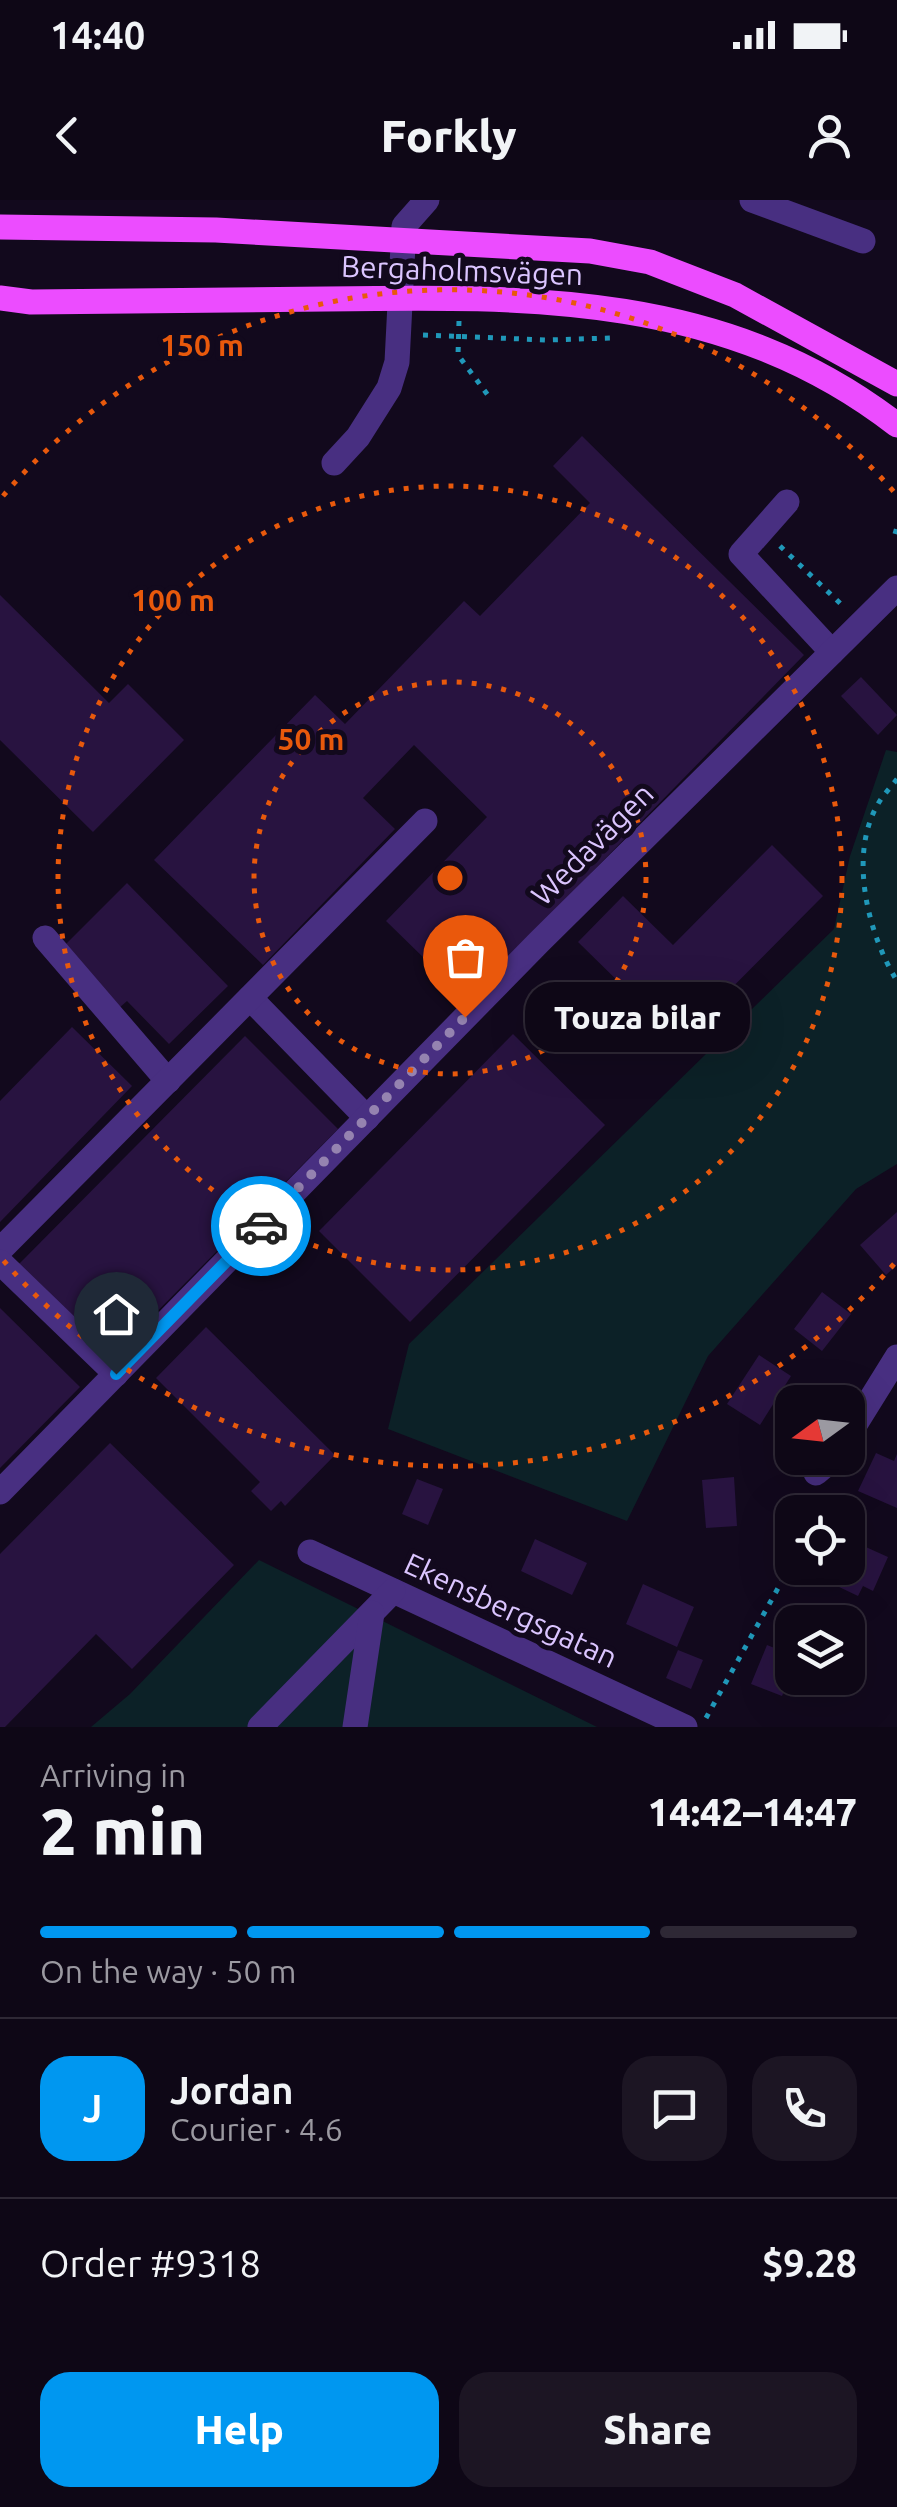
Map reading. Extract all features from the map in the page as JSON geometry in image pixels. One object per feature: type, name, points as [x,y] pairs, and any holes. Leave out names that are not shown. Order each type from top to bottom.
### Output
[{"type":"main road","name":"Bergaholmsvägen","points":[[0,227],[216,230],[590,252],[650,262],[735,294],[897,384]]},
{"type":"main road","name":"Bergaholmsvägen","points":[[0,298],[31,302],[400,298],[573,302],[677,320],[744,340],[818,374],[897,424]]},
{"type":"street","points":[[334,463],[358,437],[388,388],[399,334],[404,226],[428,200]]},
{"type":"street","points":[[752,200],[863,241]]},
{"type":"street","points":[[787,502],[741,554],[832,652]]},
{"type":"street","name":"Wedavägen","points":[[0,1492],[539,942],[897,588]]},
{"type":"street","points":[[0,1250],[425,821]]},
{"type":"street","points":[[45,938],[168,1081]]},
{"type":"street","points":[[250,998],[367,1118]]},
{"type":"street","points":[[0,1262],[116,1374]]},
{"type":"street","points":[[865,1409],[897,1357]]},
{"type":"street","name":"Ekensbergsgatan","points":[[310,1552],[685,1727]]},
{"type":"street","points":[[260,1727],[393,1591]]},
{"type":"street","points":[[355,1727],[372,1613]]},
{"type":"path","points":[[399,334],[618,338]]},
{"type":"path","points":[[459,338],[458,355],[490,398]]},
{"type":"path","points":[[763,530],[845,609]]},
{"type":"path","points":[[897,779],[877,806],[864,848],[868,910],[888,968],[897,982]]},
{"type":"path","points":[[700,1727],[780,1585]]},
{"type":"shaded area","points":[[886,750],[897,752],[897,1164],[856,1189],[708,1356],[627,1521],[388,1429],[409,1344],[834,929],[850,856]]},
{"type":"shaded area","points":[[259,1560],[597,1727],[91,1727],[130,1694]]},
{"type":"building","points":[[582,436],[804,655],[467,1000],[386,921],[487,817],[414,745],[363,798],[395,829],[263,965],[154,860],[315,695],[345,724],[464,601],[480,616],[590,503],[553,466]]},
{"type":"building","points":[[0,595],[109,703],[128,684],[184,740],[93,832],[0,740]]},
{"type":"building","points":[[861,677],[897,715],[878,735],[841,696]]},
{"type":"building","points":[[772,845],[823,896],[679,1041],[578,942],[623,896],[673,945]]},
{"type":"building","points":[[127,883],[228,986],[169,1044],[127,1001],[119,1008],[61,949]]},
{"type":"building","points":[[72,1027],[132,1086],[0,1222],[0,1101]]},
{"type":"building","points":[[513,1034],[605,1125],[410,1322],[319,1231]]},
{"type":"building","points":[[245,1036],[338,1129],[109,1360],[16,1267]]},
{"type":"building","points":[[897,1212],[897,1265],[886,1275],[860,1245]]},
{"type":"building","points":[[822,1292],[851,1314],[822,1351],[794,1329]]},
{"type":"building","points":[[0,1308],[80,1387],[0,1468]]},
{"type":"building","points":[[206,1327],[335,1455],[285,1506],[281,1501],[271,1511],[251,1491],[260,1482],[156,1378]]},
{"type":"building","points":[[759,1355],[791,1376],[785,1385],[775,1385],[775,1401],[760,1425],[727,1404]]},
{"type":"building","points":[[110,1443],[234,1565],[132,1669],[96,1634],[5,1727],[0,1727],[0,1554]]},
{"type":"building","points":[[876,1453],[894,1461],[897,1454],[897,1508],[858,1491]]},
{"type":"building","points":[[734,1477],[737,1526],[706,1528],[702,1480]]},
{"type":"building","points":[[417,1479],[443,1489],[428,1525],[402,1514]]},
{"type":"building","points":[[535,1539],[587,1563],[572,1595],[521,1571]]},
{"type":"building","points":[[865,1547],[888,1557],[873,1591],[863,1586],[858,1596],[837,1586],[865,1585]]},
{"type":"building","points":[[643,1584],[694,1607],[677,1647],[626,1624]]},
{"type":"building","points":[[767,1645],[775,1648],[775,1693],[751,1684]]},
{"type":"building","points":[[678,1650],[703,1660],[691,1689],[666,1678]]},
{"type":"way so far","points":[[261,1226],[465,1017]]},
{"type":"place","name":"Touza bilar","points":[[465,1017]]},
{"type":"route","points":[[116,1374],[261,1226]]}]
